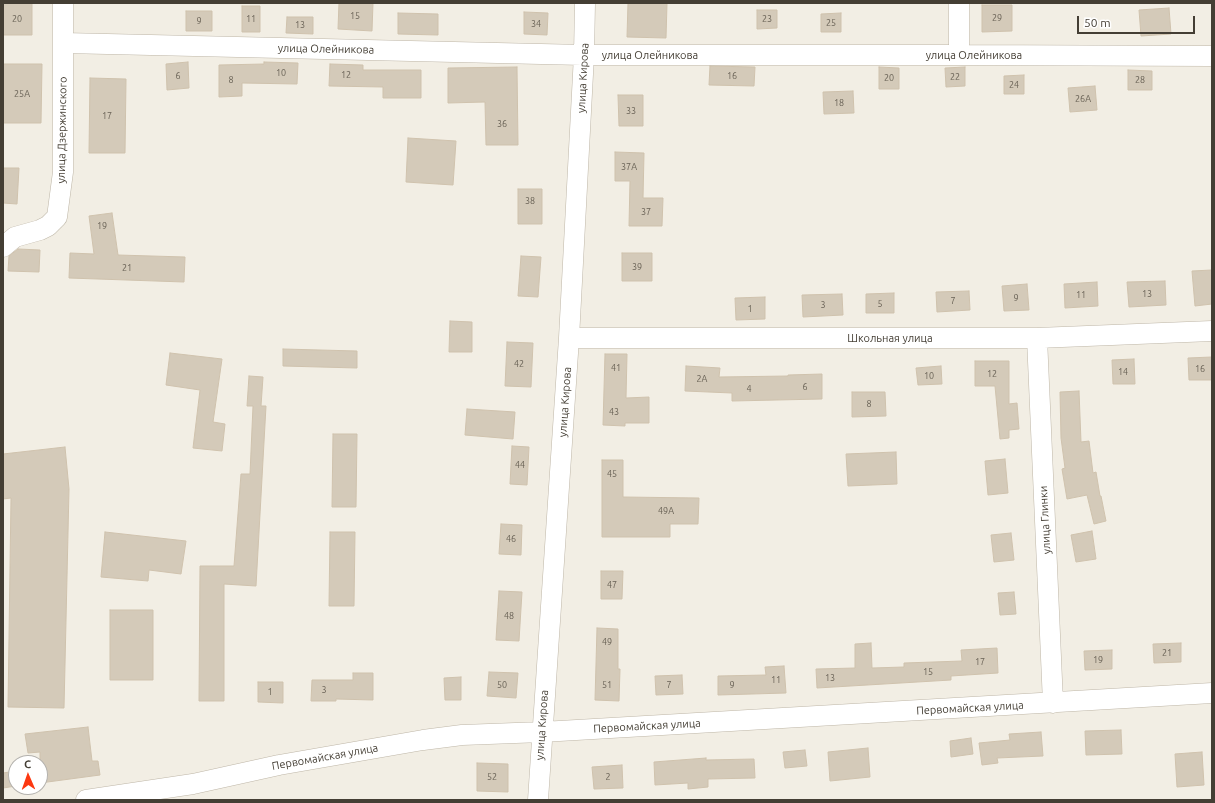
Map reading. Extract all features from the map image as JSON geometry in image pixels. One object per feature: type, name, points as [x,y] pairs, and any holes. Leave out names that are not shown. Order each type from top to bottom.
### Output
[{"type":"street","name":"улица Дзержинского","points":[[3,247],[15,237],[40,230],[48,226],[57,217],[63,172],[63,3]]},
{"type":"street","name":"улица Кирова","points":[[538,800],[569,338],[584,55],[585,3]]},
{"type":"street","points":[[959,3],[959,55]]},
{"type":"street","name":"улица Олейникова","points":[[64,43],[584,55],[1212,56]]},
{"type":"street","name":"Школьная улица","points":[[569,338],[1037,338],[1212,331]]},
{"type":"street","name":"улица Глинки","points":[[1037,338],[1053,703]]},
{"type":"street","name":"Первомайская улица","points":[[86,800],[193,784],[279,765],[423,740],[462,735],[542,732],[1053,703],[1212,692]]},
{"type":"building","points":[[3,3],[32,3],[32,35],[3,35]]},
{"type":"building","points":[[339,3],[373,3],[372,31],[338,29]]},
{"type":"building","points":[[628,3],[667,3],[666,38],[627,37]]},
{"type":"building","points":[[982,5],[1012,5],[1012,31],[982,32]]},
{"type":"building","points":[[242,6],[260,6],[260,32],[242,32]]},
{"type":"building","points":[[1169,8],[1171,34],[1141,36],[1139,10]]},
{"type":"building","points":[[757,10],[777,10],[777,28],[757,29]]},
{"type":"building","points":[[186,11],[212,11],[212,31],[186,31]]},
{"type":"building","points":[[524,12],[548,13],[547,35],[524,34]]},
{"type":"building","points":[[398,13],[438,14],[438,35],[398,34]]},
{"type":"building","points":[[841,13],[841,32],[821,32],[821,14]]},
{"type":"building","points":[[287,17],[313,17],[313,34],[286,33]]},
{"type":"building","points":[[188,62],[189,88],[167,90],[166,64]]},
{"type":"building","points":[[264,62],[298,63],[297,84],[242,83],[242,96],[219,97],[219,65],[264,64]]},
{"type":"building","points":[[3,64],[42,64],[41,123],[3,123]]},
{"type":"building","points":[[330,64],[363,65],[363,70],[421,70],[421,98],[383,98],[383,87],[329,86]]},
{"type":"building","points":[[710,66],[755,67],[754,86],[709,85]]},
{"type":"building","points":[[517,67],[518,145],[486,145],[485,102],[448,103],[448,68]]},
{"type":"building","points":[[879,67],[899,68],[899,89],[879,89]]},
{"type":"building","points":[[965,67],[965,86],[946,87],[945,68]]},
{"type":"building","points":[[1128,70],[1152,71],[1152,90],[1128,90]]},
{"type":"building","points":[[1024,75],[1024,94],[1004,94],[1004,76]]},
{"type":"building","points":[[90,78],[126,79],[125,153],[89,153]]},
{"type":"building","points":[[1095,86],[1097,110],[1070,112],[1068,88]]},
{"type":"building","points":[[853,91],[854,113],[824,114],[823,92]]},
{"type":"building","points":[[618,95],[643,95],[643,126],[619,126]]},
{"type":"building","points":[[408,138],[456,141],[453,185],[406,182]]},
{"type":"building","points":[[615,152],[644,153],[643,198],[663,198],[662,226],[629,226],[630,181],[615,181]]},
{"type":"building","points":[[3,168],[19,168],[17,204],[3,203]]},
{"type":"building","points":[[518,189],[542,189],[542,224],[518,224]]},
{"type":"building","points":[[112,213],[118,255],[185,257],[184,282],[69,278],[70,253],[94,254],[89,216]]},
{"type":"building","points":[[18,249],[40,250],[39,272],[8,271],[9,256]]},
{"type":"building","points":[[622,253],[652,253],[652,281],[622,281]]},
{"type":"building","points":[[521,256],[541,257],[538,297],[518,296]]},
{"type":"building","points":[[1212,270],[1212,304],[1195,306],[1192,271]]},
{"type":"building","points":[[1165,281],[1166,305],[1129,307],[1127,282]]},
{"type":"building","points":[[1097,282],[1098,306],[1065,308],[1064,284]]},
{"type":"building","points":[[1027,284],[1029,310],[1004,311],[1002,286]]},
{"type":"building","points":[[969,291],[970,310],[937,312],[936,292]]},
{"type":"building","points":[[894,293],[894,313],[866,313],[866,294]]},
{"type":"building","points":[[842,294],[843,315],[803,317],[802,295]]},
{"type":"building","points":[[765,297],[765,319],[736,320],[735,298]]},
{"type":"building","points":[[450,321],[472,322],[472,352],[449,352]]},
{"type":"building","points":[[507,342],[533,343],[531,387],[505,386]]},
{"type":"building","points":[[283,349],[357,351],[357,368],[283,366]]},
{"type":"building","points":[[170,353],[222,359],[213,422],[225,424],[222,451],[193,448],[200,390],[166,385]]},
{"type":"building","points":[[605,354],[627,354],[626,398],[649,397],[649,423],[625,423],[625,426],[603,425]]},
{"type":"building","points":[[1212,357],[1212,380],[1189,380],[1188,358]]},
{"type":"building","points":[[1134,359],[1135,384],[1113,384],[1112,360]]},
{"type":"building","points":[[975,361],[1009,361],[1009,404],[1017,403],[1019,429],[1009,430],[1009,438],[1000,439],[995,386],[975,386]]},
{"type":"building","points":[[686,366],[720,368],[719,377],[822,374],[822,399],[732,401],[732,393],[685,391]]},
{"type":"building","points":[[941,366],[942,384],[918,385],[916,368]]},
{"type":"building","points":[[249,376],[263,377],[261,406],[266,406],[256,586],[224,584],[224,701],[199,701],[200,566],[234,566],[241,474],[250,474],[253,406],[247,406]]},
{"type":"building","points":[[1079,391],[1081,442],[1089,441],[1093,473],[1096,472],[1106,521],[1094,524],[1087,495],[1067,499],[1062,469],[1065,468],[1061,438],[1060,392]]},
{"type":"building","points":[[852,392],[885,392],[886,416],[852,417]]},
{"type":"building","points":[[467,409],[515,412],[513,439],[465,435]]},
{"type":"building","points":[[333,434],[357,434],[356,507],[332,507]]},
{"type":"building","points":[[512,446],[529,447],[527,485],[510,484]]},
{"type":"building","points":[[65,447],[69,489],[64,708],[8,707],[11,498],[3,499],[3,454]]},
{"type":"building","points":[[896,452],[897,484],[848,486],[846,454]]},
{"type":"building","points":[[1005,459],[1008,493],[988,495],[985,461]]},
{"type":"building","points":[[602,460],[623,460],[623,497],[699,498],[698,524],[670,524],[670,537],[602,537]]},
{"type":"building","points":[[501,524],[522,525],[521,555],[499,554]]},
{"type":"building","points":[[1092,531],[1096,559],[1076,562],[1071,535]]},
{"type":"building","points":[[105,532],[186,541],[181,574],[149,570],[148,581],[101,577]]},
{"type":"building","points":[[330,532],[355,532],[354,606],[329,606]]},
{"type":"building","points":[[1011,533],[1014,560],[994,562],[991,535]]},
{"type":"building","points":[[601,571],[623,571],[622,599],[601,599]]},
{"type":"building","points":[[499,591],[522,592],[519,641],[496,640]]},
{"type":"building","points":[[1014,592],[1016,614],[1000,615],[998,593]]},
{"type":"building","points":[[110,610],[153,610],[153,680],[110,680]]},
{"type":"building","points":[[597,628],[618,629],[618,669],[620,669],[619,701],[595,700]]},
{"type":"building","points":[[871,643],[872,668],[904,667],[904,663],[962,661],[961,650],[997,648],[998,673],[951,676],[951,680],[817,688],[816,669],[855,668],[855,644]]},
{"type":"building","points":[[1181,643],[1181,662],[1154,663],[1153,644]]},
{"type":"building","points":[[1112,650],[1112,669],[1085,670],[1084,651]]},
{"type":"building","points":[[784,666],[786,693],[718,695],[718,676],[766,675],[765,667]]},
{"type":"building","points":[[489,672],[518,673],[516,698],[487,696]]},
{"type":"building","points":[[353,673],[373,673],[373,700],[336,699],[336,701],[311,701],[312,680],[353,680]]},
{"type":"building","points":[[682,675],[683,694],[656,695],[655,676]]},
{"type":"building","points":[[461,677],[461,700],[445,700],[444,678]]},
{"type":"building","points":[[258,682],[283,682],[283,703],[258,702]]},
{"type":"building","points":[[88,727],[92,761],[98,761],[100,775],[48,782],[48,755],[40,755],[40,752],[28,753],[25,734]]},
{"type":"building","points":[[1121,730],[1122,754],[1086,755],[1085,731]]},
{"type":"building","points":[[1041,732],[1043,756],[997,758],[998,763],[982,765],[979,743],[1010,740],[1009,734]]},
{"type":"building","points":[[971,738],[973,754],[951,757],[950,741]]},
{"type":"building","points":[[868,748],[870,777],[830,781],[828,752]]},
{"type":"building","points":[[805,750],[807,766],[785,768],[783,752]]},
{"type":"building","points":[[1202,752],[1204,785],[1177,787],[1175,754]]},
{"type":"building","points":[[706,758],[706,760],[754,759],[755,778],[708,779],[708,787],[688,789],[688,783],[655,785],[654,762]]},
{"type":"building","points":[[477,763],[508,764],[508,792],[477,791]]},
{"type":"building","points":[[622,765],[623,788],[594,789],[592,767]]},
{"type":"building","points":[[8,772],[8,787],[3,788],[3,773]]}]
